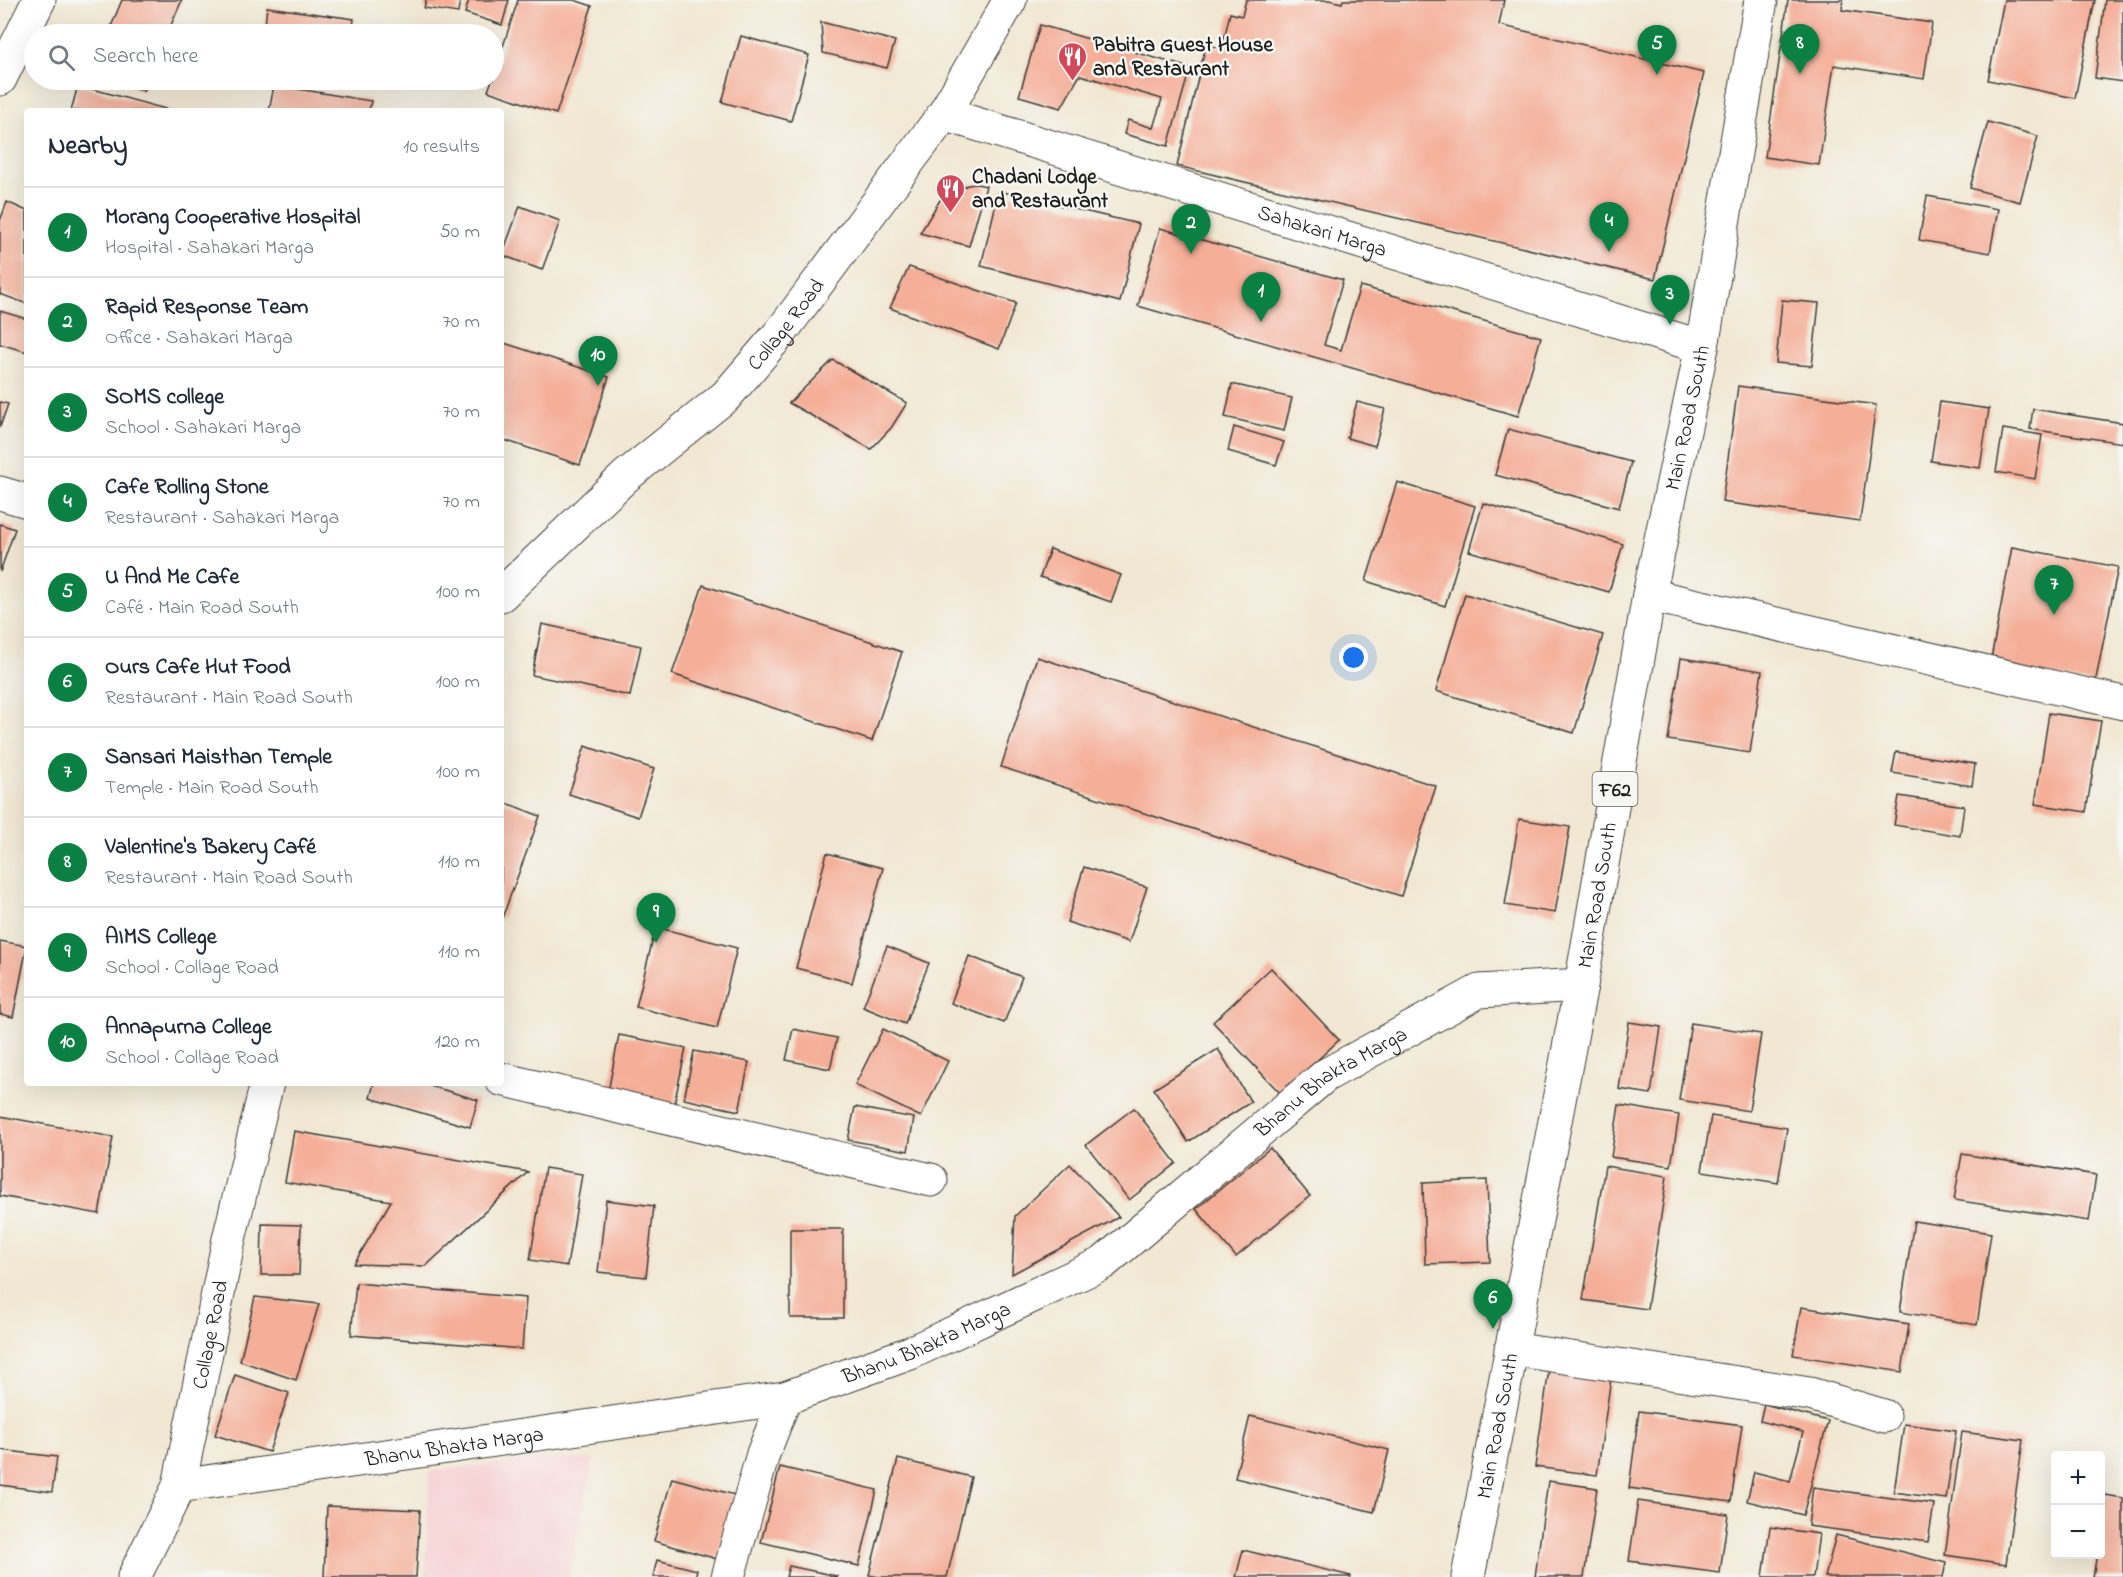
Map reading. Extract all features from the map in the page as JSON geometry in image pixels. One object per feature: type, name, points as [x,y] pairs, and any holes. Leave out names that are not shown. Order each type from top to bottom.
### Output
[{"type":"street","points":[[27,24],[39,0]]},
{"type":"street","name":"Collage Road","points":[[504,593],[626,476],[726,396],[781,332],[944,114],[1010,0]]},
{"type":"street","name":"Main Road South","points":[[1468,1577],[1581,985],[1649,596],[1702,347],[1761,0]]},
{"type":"street","points":[[0,79],[24,30]]},
{"type":"street","name":"Sahakari Marga","points":[[944,114],[1702,347]]},
{"type":"street","points":[[0,493],[24,500]]},
{"type":"street","points":[[1649,596],[2123,703]]},
{"type":"street","name":"Bhanu Bhakta Marga","points":[[179,1486],[785,1398],[910,1353],[1103,1263],[1326,1075],[1479,991],[1581,985]]},
{"type":"street","points":[[504,1080],[931,1180]]},
{"type":"street","name":"Collage Road","points":[[134,1577],[179,1486],[229,1239],[266,1086]]},
{"type":"street","points":[[1511,1349],[1810,1394],[1884,1416]]},
{"type":"street","points":[[728,1577],[763,1454],[785,1398]]},
{"type":"shaded area","points":[[544,1458],[594,1459],[568,1577],[425,1577],[430,1471]]},
{"type":"building","points":[[122,0],[182,0],[171,24],[112,24]]},
{"type":"building","points":[[426,0],[460,0],[458,13],[424,8]]},
{"type":"building","points":[[469,0],[509,0],[502,24],[465,13]]},
{"type":"building","points":[[518,0],[574,0],[592,6],[556,114],[488,91],[504,90],[504,43]]},
{"type":"building","points":[[1246,0],[1329,0],[1342,3],[1343,0],[1504,0],[1499,25],[1704,73],[1655,279],[1177,166],[1206,45],[1222,48],[1230,13],[1242,16]]},
{"type":"building","points":[[1788,0],[1843,0],[1842,10],[1932,23],[1924,79],[1834,65],[1819,165],[1765,157]]},
{"type":"building","points":[[2004,0],[2095,0],[2075,98],[1988,80]]},
{"type":"building","points":[[2105,0],[2123,0],[2123,82],[2095,78]]},
{"type":"building","points":[[267,7],[354,19],[353,24],[265,24]]},
{"type":"building","points":[[821,22],[895,41],[887,68],[823,53]]},
{"type":"building","points":[[1040,25],[1190,68],[1168,146],[1124,134],[1128,120],[1153,128],[1162,99],[1080,75],[1061,108],[1019,96]]},
{"type":"building","points":[[741,36],[809,55],[791,121],[722,102]]},
{"type":"building","points":[[77,90],[96,90],[162,108],[72,108]]},
{"type":"building","points":[[273,90],[304,90],[371,101],[370,108],[270,108]]},
{"type":"building","points":[[1988,122],[2038,136],[2020,202],[1970,188]]},
{"type":"building","points":[[968,185],[986,186],[969,246],[920,233],[946,194]]},
{"type":"building","points":[[999,191],[1139,224],[1120,302],[981,266]]},
{"type":"building","points":[[1927,196],[1998,209],[1990,253],[1919,240]]},
{"type":"building","points":[[7,202],[24,210],[24,303],[0,294],[0,221]]},
{"type":"building","points":[[520,206],[560,221],[542,270],[504,256],[504,250]]},
{"type":"building","points":[[1160,228],[1343,280],[1324,345],[1341,350],[1360,286],[1541,337],[1518,416],[1138,306]]},
{"type":"building","points":[[909,267],[1016,303],[999,349],[890,308]]},
{"type":"building","points":[[1782,300],[1819,303],[1812,366],[1776,363]]},
{"type":"building","points":[[0,311],[24,318],[24,351],[0,344]]},
{"type":"building","points":[[504,343],[609,377],[580,465],[504,440]]},
{"type":"building","points":[[833,360],[907,403],[891,428],[871,449],[789,403]]},
{"type":"building","points":[[1232,384],[1292,398],[1284,431],[1225,417]]},
{"type":"building","points":[[1738,386],[1876,405],[1860,521],[1722,502]]},
{"type":"building","points":[[0,402],[8,404],[0,427]]},
{"type":"building","points":[[1357,402],[1385,409],[1375,446],[1347,438]]},
{"type":"building","points":[[1940,402],[1989,409],[1980,468],[1931,461]]},
{"type":"building","points":[[2033,409],[2123,423],[2123,443],[2030,429]]},
{"type":"building","points":[[1234,427],[1284,442],[1276,465],[1228,451]]},
{"type":"building","points":[[1508,429],[1631,462],[1619,508],[1495,475]]},
{"type":"building","points":[[2003,429],[2042,435],[2035,479],[1996,472]]},
{"type":"building","points":[[1397,482],[1475,506],[1445,606],[1366,581]]},
{"type":"building","points":[[1483,503],[1623,544],[1609,592],[1469,551]]},
{"type":"building","points":[[0,524],[15,529],[0,572]]},
{"type":"building","points":[[2012,547],[2118,567],[2095,684],[1990,664]]},
{"type":"building","points":[[1050,549],[1121,575],[1111,602],[1040,577]]},
{"type":"building","points":[[703,585],[902,652],[872,741],[672,674]]},
{"type":"building","points":[[1465,594],[1603,635],[1574,733],[1436,691]]},
{"type":"building","points":[[542,624],[641,646],[630,696],[532,675]]},
{"type":"building","points":[[1037,657],[1436,786],[1401,896],[1001,767]]},
{"type":"building","points":[[1681,658],[1762,671],[1750,753],[1668,740]]},
{"type":"building","points":[[2049,713],[2101,721],[2086,812],[2035,804]]},
{"type":"building","points":[[585,746],[654,769],[638,817],[569,794]]},
{"type":"building","points":[[1896,752],[1975,764],[1972,786],[1892,773]]},
{"type":"building","points":[[1899,796],[1964,806],[1960,836],[1894,825]]},
{"type":"building","points":[[504,802],[540,816],[504,913]]},
{"type":"building","points":[[1519,819],[1570,827],[1555,913],[1505,905]]},
{"type":"building","points":[[827,853],[883,868],[852,983],[796,968]]},
{"type":"building","points":[[1084,867],[1147,887],[1129,942],[1067,922]]},
{"type":"building","points":[[656,927],[737,948],[717,1028],[636,1007]]},
{"type":"building","points":[[0,941],[24,945],[24,961],[13,1017],[0,1014]]},
{"type":"building","points":[[887,946],[929,963],[905,1024],[863,1007]]},
{"type":"building","points":[[969,956],[1022,977],[1004,1023],[951,1003]]},
{"type":"building","points":[[1271,968],[1339,1040],[1281,1094],[1213,1022]]},
{"type":"building","points":[[1629,1022],[1661,1027],[1651,1094],[1619,1089]]},
{"type":"building","points":[[1691,1023],[1761,1034],[1749,1111],[1679,1100]]},
{"type":"building","points":[[793,1029],[837,1038],[830,1069],[786,1060]]},
{"type":"building","points":[[883,1029],[948,1061],[921,1117],[855,1085]]},
{"type":"building","points":[[619,1035],[686,1048],[674,1105],[608,1092]]},
{"type":"building","points":[[1218,1049],[1251,1102],[1188,1142],[1154,1089]]},
{"type":"building","points":[[694,1051],[749,1062],[739,1111],[684,1099]]},
{"type":"building","points":[[373,1086],[430,1086],[478,1100],[470,1127],[370,1098]]},
{"type":"building","points":[[1619,1105],[1679,1115],[1671,1166],[1611,1157]]},
{"type":"building","points":[[855,1107],[914,1118],[908,1151],[848,1140]]},
{"type":"building","points":[[1134,1108],[1176,1163],[1129,1200],[1086,1145]]},
{"type":"building","points":[[0,1116],[113,1137],[99,1214],[0,1196]]},
{"type":"building","points":[[1711,1116],[1787,1128],[1778,1183],[1702,1171]]},
{"type":"building","points":[[294,1131],[528,1172],[426,1266],[354,1264],[391,1201],[285,1182]]},
{"type":"building","points":[[1270,1148],[1310,1196],[1236,1257],[1196,1209]]},
{"type":"building","points":[[1962,1154],[2096,1175],[2089,1221],[1954,1200]]},
{"type":"building","points":[[1070,1164],[1119,1217],[1012,1274],[1015,1216]]},
{"type":"building","points":[[1605,1166],[1667,1176],[1647,1309],[1583,1300]]},
{"type":"building","points":[[545,1168],[582,1174],[567,1266],[530,1260]]},
{"type":"building","points":[[1487,1180],[1490,1262],[1425,1264],[1423,1183]]},
{"type":"building","points":[[606,1200],[654,1206],[646,1277],[598,1272]]},
{"type":"building","points":[[1914,1221],[1991,1233],[1977,1325],[1900,1312]]},
{"type":"building","points":[[262,1224],[301,1225],[299,1275],[261,1275]]},
{"type":"building","points":[[790,1229],[843,1229],[843,1318],[790,1318]]},
{"type":"building","points":[[356,1283],[526,1298],[522,1349],[351,1335]]},
{"type":"building","points":[[255,1297],[319,1304],[296,1380],[240,1361]]},
{"type":"building","points":[[1801,1307],[1909,1324],[1902,1372],[1793,1355]]},
{"type":"building","points":[[1549,1369],[1611,1378],[1597,1475],[1535,1467]]},
{"type":"building","points":[[235,1375],[289,1393],[269,1452],[215,1435]]},
{"type":"building","points":[[1764,1404],[1828,1421],[1803,1515],[1747,1501],[1754,1472],[1790,1481],[1803,1432],[1760,1421]]},
{"type":"building","points":[[1639,1411],[1742,1425],[1731,1502],[1629,1488]]},
{"type":"building","points":[[1250,1416],[1389,1450],[1374,1512],[1235,1478]]},
{"type":"building","points":[[1904,1424],[1956,1431],[1946,1499],[1894,1492]]},
{"type":"building","points":[[1962,1432],[2023,1440],[2006,1564],[1945,1555]]},
{"type":"building","points":[[0,1450],[57,1457],[52,1492],[0,1485]]},
{"type":"building","points":[[898,1459],[971,1477],[947,1577],[869,1575]]},
{"type":"building","points":[[780,1467],[877,1490],[859,1566],[761,1542]]},
{"type":"building","points":[[672,1478],[735,1495],[717,1559],[654,1541]]},
{"type":"building","points":[[1548,1481],[1597,1488],[1584,1577],[1535,1577]]},
{"type":"building","points":[[1813,1487],[1934,1504],[1928,1542],[1808,1526]]},
{"type":"building","points":[[2105,1495],[2123,1498],[2123,1577],[2093,1577],[2096,1559],[2105,1559]]},
{"type":"building","points":[[1638,1501],[1728,1514],[1720,1573],[1629,1561]]},
{"type":"building","points":[[327,1506],[420,1510],[416,1577],[324,1577]]},
{"type":"building","points":[[1770,1527],[1819,1534],[1813,1577],[1763,1577]]},
{"type":"building","points":[[1836,1535],[1946,1563],[1943,1577],[1825,1577]]},
{"type":"building","points":[[1243,1550],[1351,1576],[1351,1577],[1236,1577]]},
{"type":"building","points":[[657,1560],[697,1570],[695,1577],[653,1577]]},
{"type":"building","points":[[789,1566],[837,1576],[837,1577],[786,1577]]},
{"type":"place","name":"Valentine's Bakery Café","points":[[1800,74]]},
{"type":"place","name":"U And Me Cafe","points":[[1657,75]]},
{"type":"place","name":"Pabitra Guest House and Restaurant","points":[[1072,82]]},
{"type":"place","name":"Chadani Lodge and Restaurant","points":[[951,214]]},
{"type":"place","name":"Cafe Rolling Stone","points":[[1609,252]]},
{"type":"place","name":"Rapid Response Team","points":[[1191,254]]},
{"type":"place","name":"Morang Cooperative Hospital","points":[[1261,322]]},
{"type":"place","name":"SOMS college","points":[[1670,325]]},
{"type":"place","name":"Annapurna College","points":[[598,386]]},
{"type":"place","name":"Sansari Maisthan Temple","points":[[2054,615]]},
{"type":"place","name":"AIMS College","points":[[656,943]]},
{"type":"place","name":"Ours Cafe Hut Food","points":[[1493,1329]]}]
